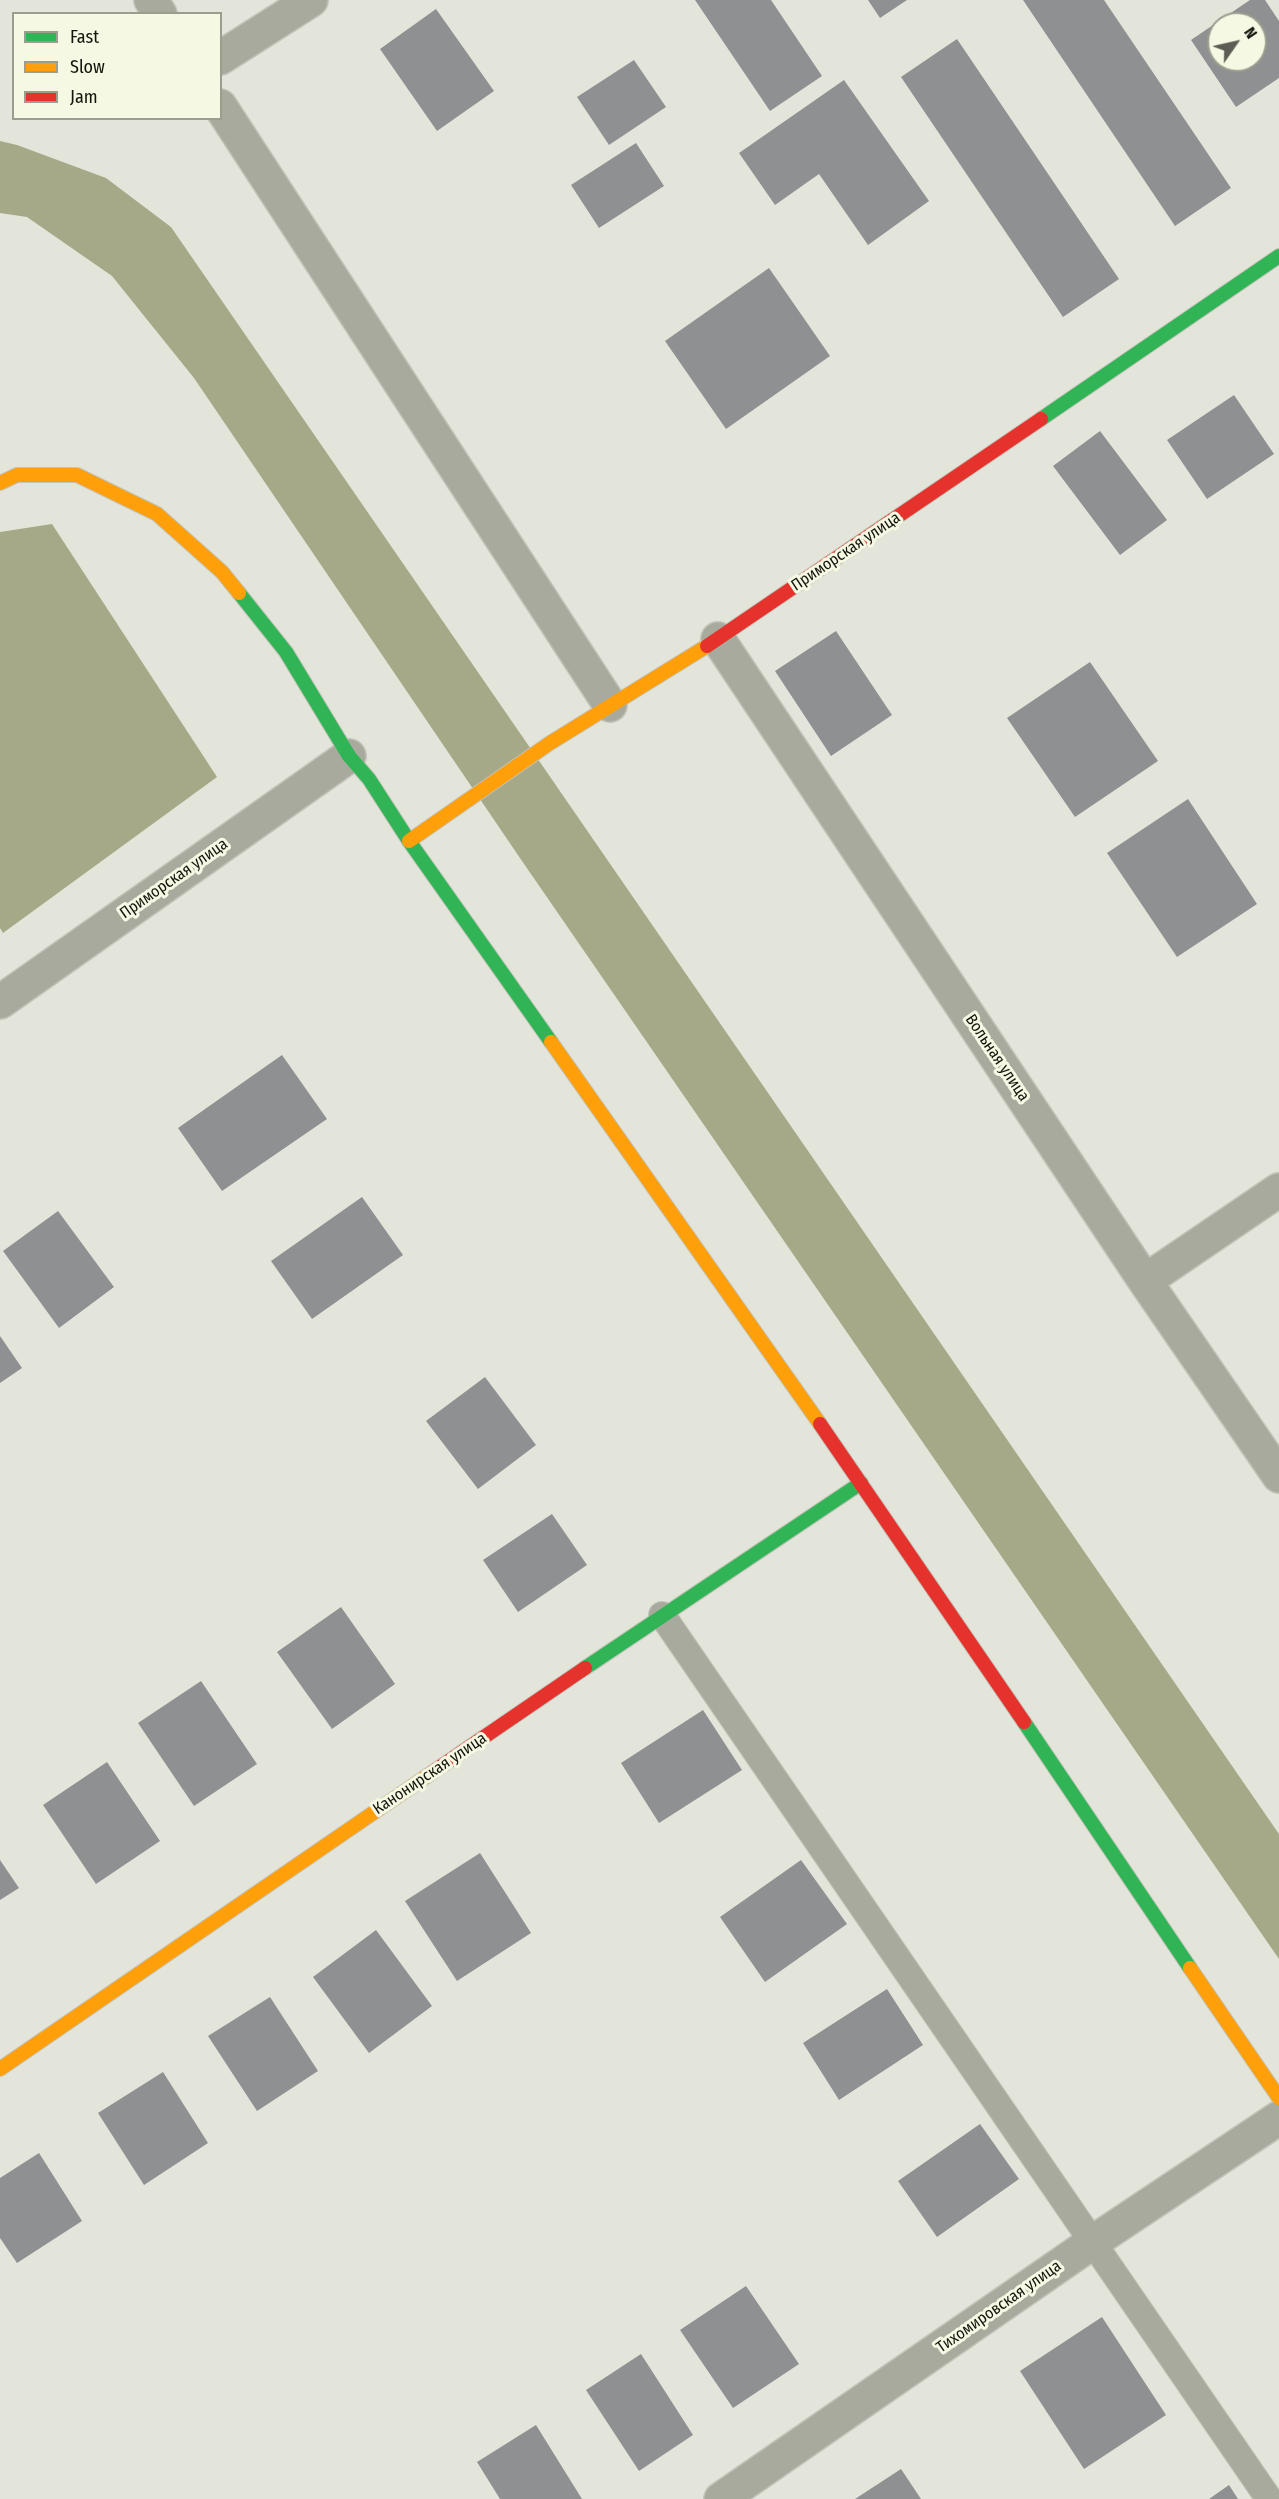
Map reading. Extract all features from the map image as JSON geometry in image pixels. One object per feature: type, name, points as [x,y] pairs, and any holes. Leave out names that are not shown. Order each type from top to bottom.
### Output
[{"type":"street","points":[[222,56],[311,0]]},
{"type":"street","points":[[222,109],[610,705]]},
{"type":"street","name":"Приморская улица","points":[[409,842],[550,743],[718,639],[1279,256]]},
{"type":"street","points":[[0,483],[18,475],[77,476],[157,514],[222,572],[279,643],[349,756],[369,779],[409,842],[861,1483],[1279,2098]]},
{"type":"street","name":"Вольная улица","points":[[718,639],[1145,1281],[1279,1476]]},
{"type":"street","name":"Приморская улица","points":[[0,1002],[349,756]]},
{"type":"street","points":[[1145,1281],[1279,1190]]},
{"type":"street","name":"Канонирская улица","points":[[0,2069],[662,1615],[861,1483]]},
{"type":"street","name":"Тихомировская улица","points":[[721,2499],[1093,2242],[1279,2118]]},
{"type":"lane","points":[[662,1615],[1269,2499]]},
{"type":"shaded area","points":[[0,141],[17,145],[106,178],[171,227],[1279,1834],[1279,1959],[522,861],[194,378],[112,276],[27,217],[0,213]]},
{"type":"shaded area","points":[[52,524],[217,777],[3,933],[0,928],[0,532]]},
{"type":"building","points":[[695,0],[771,0],[822,76],[770,111]]},
{"type":"building","points":[[868,0],[907,0],[880,18]]},
{"type":"building","points":[[1023,0],[1104,0],[1231,188],[1175,226]]},
{"type":"building","points":[[1250,0],[1265,0],[1279,21],[1279,78],[1236,107],[1212,72],[1267,72],[1267,12],[1232,12]]},
{"type":"building","points":[[436,9],[494,91],[437,131],[380,49]]},
{"type":"building","points":[[1207,29],[1207,64],[1191,40]]},
{"type":"building","points":[[957,39],[1119,279],[1063,317],[901,77]]},
{"type":"building","points":[[634,60],[666,107],[609,145],[577,97]]},
{"type":"building","points":[[844,80],[929,201],[868,245],[819,174],[775,205],[739,153]]},
{"type":"building","points":[[636,143],[664,186],[599,228],[571,185]]},
{"type":"building","points":[[769,268],[830,356],[726,429],[665,341]]},
{"type":"building","points":[[1234,395],[1274,454],[1207,499],[1167,440]]},
{"type":"building","points":[[1100,431],[1167,520],[1120,555],[1053,466]]},
{"type":"building","points":[[836,631],[892,715],[831,756],[775,671]]},
{"type":"building","points":[[1090,662],[1158,761],[1075,817],[1007,718]]},
{"type":"building","points":[[1188,799],[1257,904],[1177,957],[1107,853]]},
{"type":"building","points":[[282,1055],[327,1119],[222,1191],[178,1128]]},
{"type":"building","points":[[362,1197],[403,1255],[312,1319],[271,1261]]},
{"type":"building","points":[[58,1211],[114,1287],[59,1328],[3,1251]]},
{"type":"building","points":[[0,1336],[22,1368],[0,1383]]},
{"type":"building","points":[[485,1377],[536,1445],[478,1489],[426,1421]]},
{"type":"building","points":[[552,1514],[587,1565],[518,1612],[483,1560]]},
{"type":"building","points":[[341,1607],[395,1684],[332,1729],[277,1652]]},
{"type":"building","points":[[201,1681],[257,1764],[194,1806],[138,1723]]},
{"type":"building","points":[[703,1710],[742,1770],[659,1823],[621,1763]]},
{"type":"building","points":[[107,1762],[160,1841],[96,1884],[43,1805]]},
{"type":"building","points":[[480,1853],[531,1933],[457,1981],[405,1901]]},
{"type":"building","points":[[0,1860],[19,1888],[0,1900]]},
{"type":"building","points":[[801,1860],[847,1924],[765,1982],[720,1917]]},
{"type":"building","points":[[376,1930],[432,2006],[369,2053],[313,1977]]},
{"type":"building","points":[[887,1989],[923,2045],[839,2100],[803,2043]]},
{"type":"building","points":[[270,1997],[318,2071],[257,2111],[208,2036]]},
{"type":"building","points":[[163,2072],[208,2143],[144,2185],[98,2113]]},
{"type":"building","points":[[980,2124],[1019,2179],[937,2237],[898,2181]]},
{"type":"building","points":[[39,2153],[82,2221],[17,2263],[0,2238],[0,2178]]},
{"type":"building","points":[[746,2286],[799,2364],[733,2408],[680,2330]]},
{"type":"building","points":[[1102,2317],[1166,2415],[1084,2469],[1020,2371]]},
{"type":"building","points":[[641,2354],[693,2435],[639,2471],[586,2390]]},
{"type":"building","points":[[536,2425],[582,2499],[500,2499],[477,2462]]},
{"type":"building","points":[[901,2469],[921,2499],[855,2499]]},
{"type":"building","points":[[1229,2485],[1238,2499],[1209,2499]]},
{"type":"traffic: fast","points":[[1041,419],[1279,256]]},
{"type":"traffic: fast","points":[[239,593],[286,652],[349,756],[369,779],[409,841],[551,1042]]},
{"type":"traffic: fast","points":[[585,1668],[861,1483]]},
{"type":"traffic: fast","points":[[1024,1722],[1190,1968]]},
{"type":"traffic: slow","points":[[0,483],[17,475],[77,475],[157,514],[222,572],[239,593]]},
{"type":"traffic: slow","points":[[409,841],[550,743],[707,646]]},
{"type":"traffic: slow","points":[[551,1042],[820,1424]]},
{"type":"traffic: slow","points":[[0,2069],[427,1776]]},
{"type":"traffic: slow","points":[[1190,1968],[1279,2098]]},
{"type":"traffic: jam","points":[[707,646],[1041,419]]},
{"type":"traffic: jam","points":[[820,1424],[1024,1722]]},
{"type":"traffic: jam","points":[[427,1776],[585,1668]]}]
